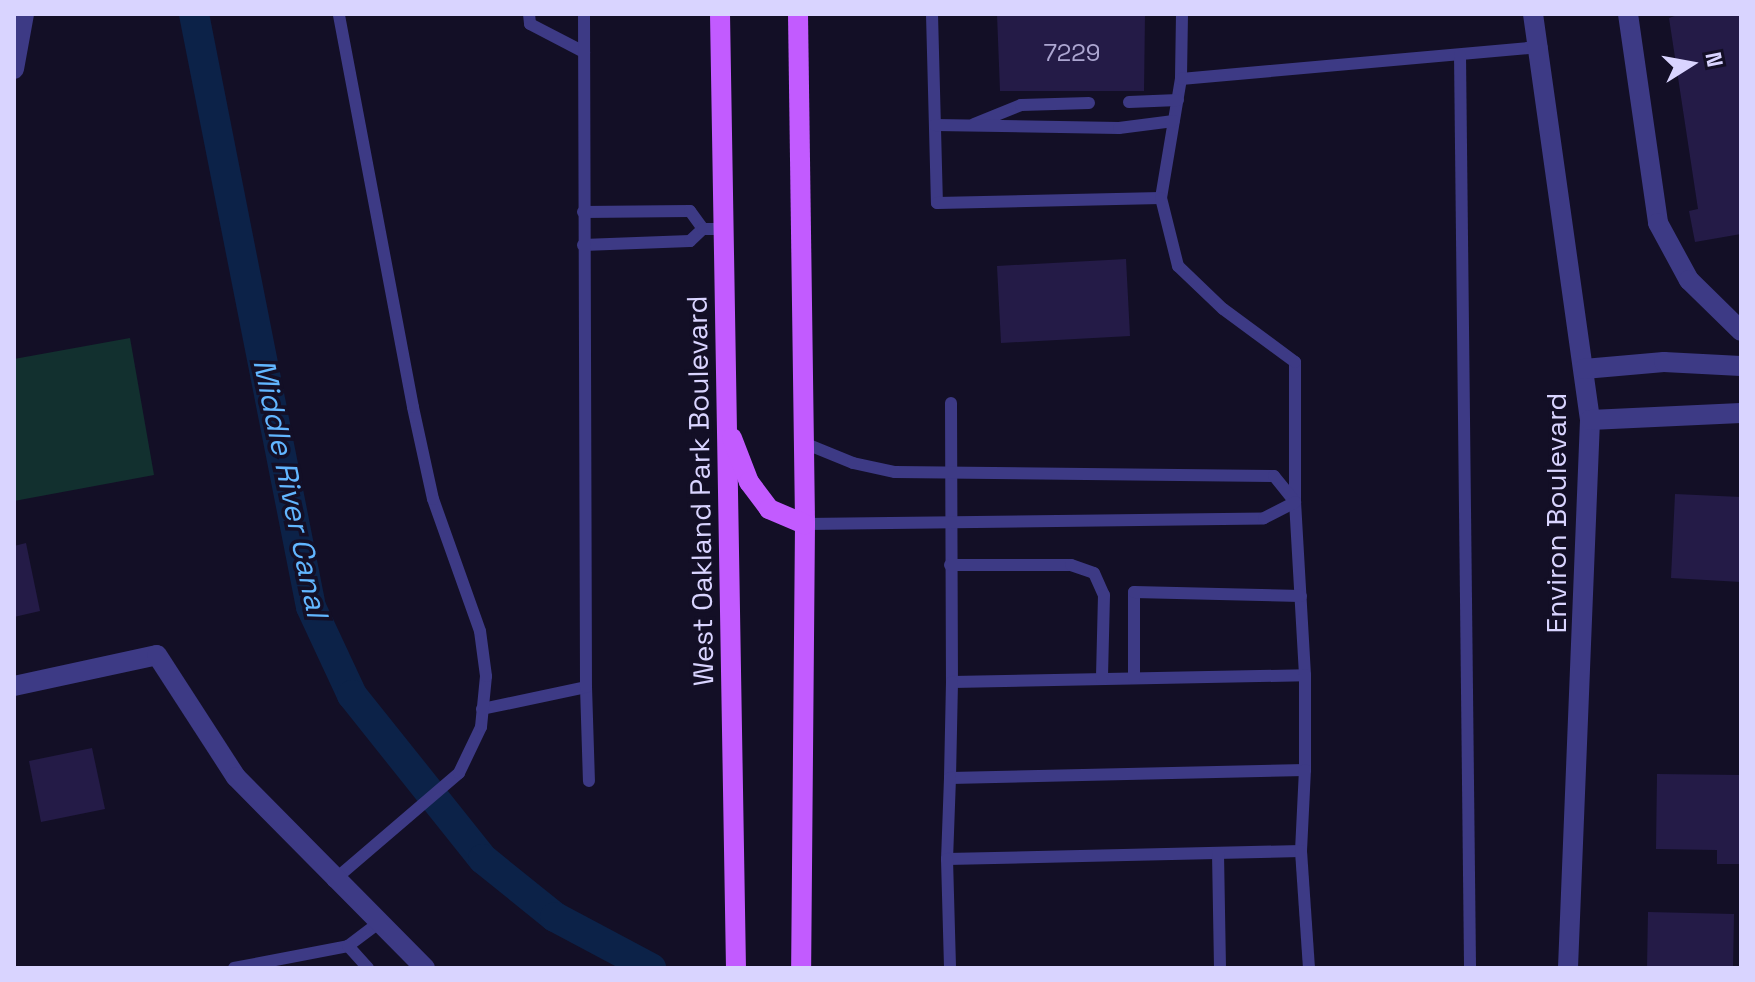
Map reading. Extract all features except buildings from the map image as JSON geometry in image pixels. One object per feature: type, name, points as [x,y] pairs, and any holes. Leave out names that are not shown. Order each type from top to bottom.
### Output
[{"type":"main road","name":"West Oakland Park Boulevard","points":[[720,14],[713,229],[726,423],[736,968]]},
{"type":"main road","points":[[798,14],[805,524],[801,968]]},
{"type":"main road","points":[[726,423],[749,482],[769,509],[805,524]]},
{"type":"street","points":[[14,69],[24,14]]},
{"type":"street","name":"Environ Boulevard","points":[[1533,14],[1542,47],[1590,420],[1568,968]]},
{"type":"street","points":[[1628,14],[1658,223],[1689,280],[1741,331]]},
{"type":"street","points":[[1584,369],[1664,362],[1741,366]]},
{"type":"street","points":[[1590,420],[1741,413]]},
{"type":"street","points":[[14,686],[157,655],[236,777],[333,881],[425,968]]},
{"type":"lane","points":[[333,881],[459,773],[473,749],[486,676],[480,631],[433,499],[339,14]]},
{"type":"lane","points":[[529,14],[530,24],[584,52]]},
{"type":"lane","points":[[584,14],[583,245],[589,781]]},
{"type":"lane","points":[[932,14],[937,203],[1161,198]]},
{"type":"lane","points":[[1182,14],[1181,79],[1161,198],[1178,266],[1223,309],[1295,362],[1295,502],[1305,675],[1301,851],[1309,968]]},
{"type":"lane","points":[[1181,79],[1542,47]]},
{"type":"lane","points":[[1460,55],[1470,968]]},
{"type":"lane","points":[[1129,102],[1178,100]]},
{"type":"lane","points":[[972,125],[999,110],[1021,105],[1089,103]]},
{"type":"lane","points":[[935,125],[1119,128],[1174,121]]},
{"type":"lane","points":[[583,212],[690,211],[713,229],[690,241],[583,245]]},
{"type":"lane","points":[[950,968],[947,859],[952,682],[949,522],[951,403]]},
{"type":"lane","points":[[804,443],[853,463],[895,472],[1274,476],[1295,502]]},
{"type":"lane","points":[[805,524],[1264,518],[1295,502]]},
{"type":"lane","points":[[950,565],[1071,565],[1094,573],[1104,595],[1102,679]]},
{"type":"lane","points":[[1134,678],[1134,592],[1301,596]]},
{"type":"lane","points":[[952,682],[1305,675]]},
{"type":"lane","points":[[482,709],[586,687]]},
{"type":"lane","points":[[950,778],[1305,770]]},
{"type":"lane","points":[[947,859],[1301,851]]},
{"type":"lane","points":[[1218,853],[1220,968]]},
{"type":"lane","points":[[234,968],[348,946],[378,923]]},
{"type":"lane","points":[[348,946],[368,968]]},
{"type":"green space","points":[[130,338],[154,475],[14,501],[14,359]]},
{"type":"waterway","name":"Middle River Canal","points":[[194,14],[311,607],[352,695],[483,859],[555,917],[651,968]]}]
